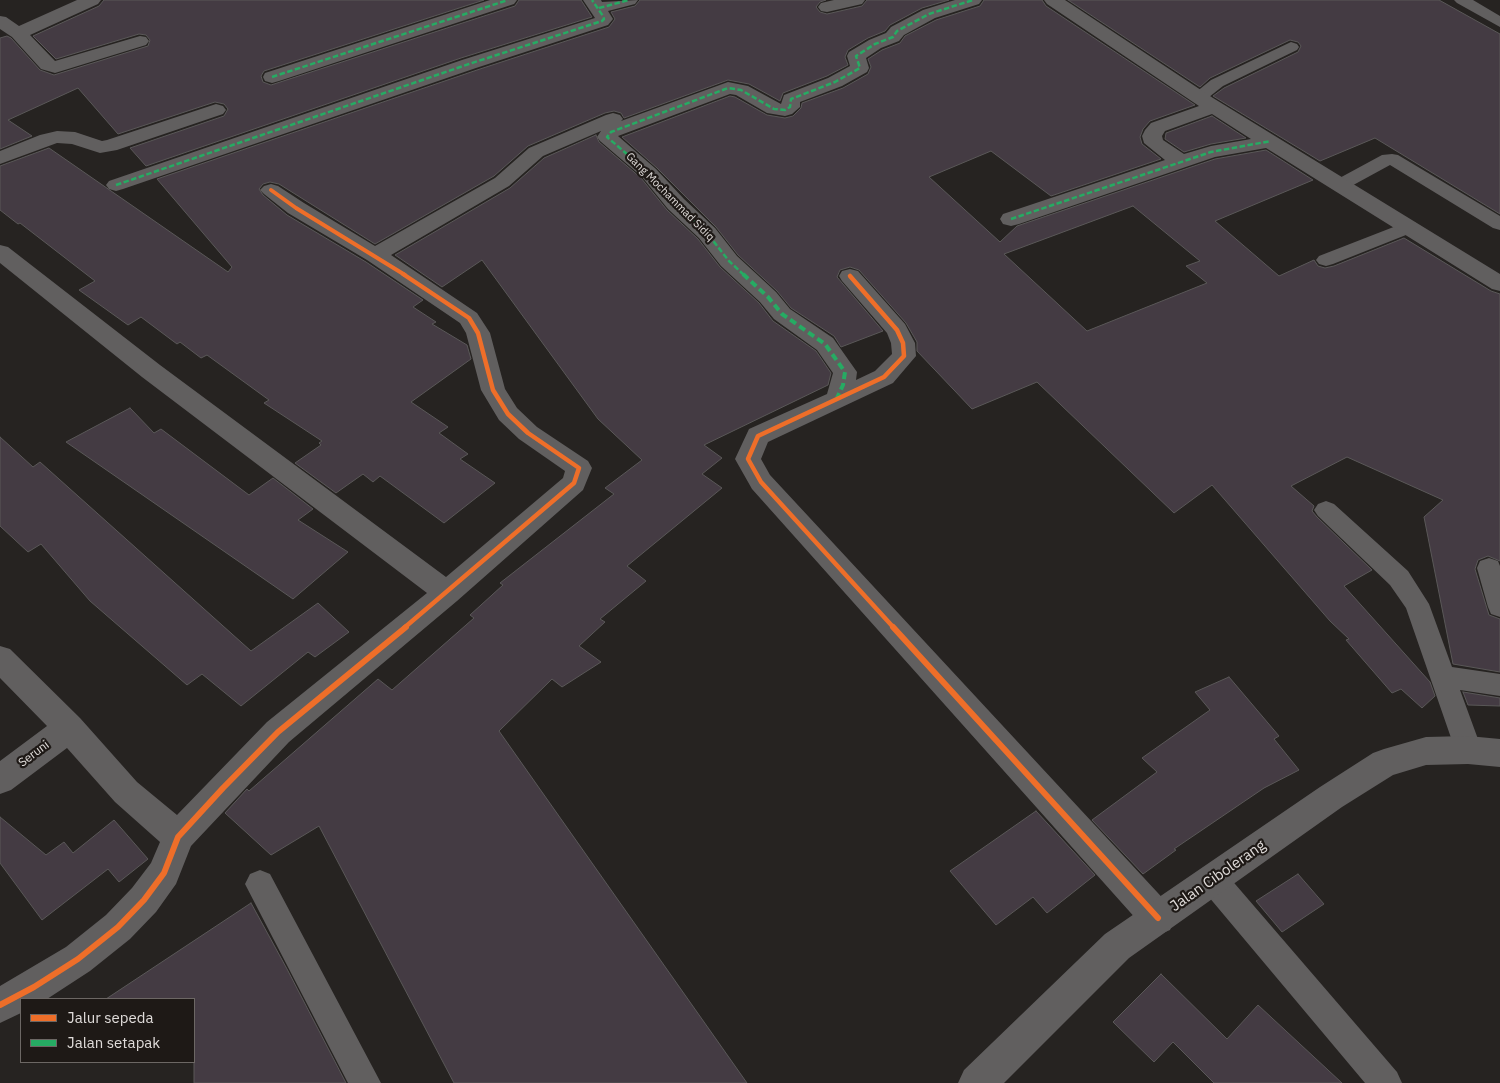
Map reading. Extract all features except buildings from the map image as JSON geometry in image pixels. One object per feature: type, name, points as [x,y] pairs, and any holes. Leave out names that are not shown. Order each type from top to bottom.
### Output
[{"type":"street","points":[[18,33],[92,0]]},
{"type":"street","points":[[272,77],[508,0]]},
{"type":"street","points":[[116,186],[470,64],[602,22],[604,17],[595,4],[629,0]]},
{"type":"street","points":[[826,7],[856,0]]},
{"type":"street","name":"Gang Mochammad Sidiq","points":[[837,398],[843,385],[845,372],[825,344],[782,314],[676,204],[649,173],[607,137],[612,132],[728,88],[742,90],[774,110],[785,110],[790,107],[791,99],[835,82],[860,68],[856,56],[875,44],[893,37],[897,30],[929,14],[973,0]]},
{"type":"street","points":[[1053,0],[1206,102],[1500,284]]},
{"type":"street","points":[[0,21],[18,33],[46,63],[55,68],[140,41]]},
{"type":"street","points":[[1181,162],[1154,144],[1152,136],[1154,130],[1206,102]]},
{"type":"street","points":[[0,158],[47,139],[57,137],[75,138],[100,146],[110,146],[216,110]]},
{"type":"street","points":[[375,255],[502,182],[536,152],[613,119]]},
{"type":"street","points":[[1011,219],[1211,152],[1271,141]]},
{"type":"street","points":[[0,1005],[34,988],[78,958],[118,927],[144,900],[164,873],[178,837],[278,732],[447,593],[574,483],[579,468],[528,433],[508,414],[493,390],[481,343],[472,321],[375,255],[296,208],[271,190]]},
{"type":"street","points":[[0,252],[151,371],[447,593]]},
{"type":"street","points":[[850,276],[897,330],[904,356],[884,377],[758,436],[748,459],[761,482],[1158,918]]},
{"type":"street","points":[[0,658],[69,728],[126,792],[178,837]]},
{"type":"street","name":"Seruni","points":[[0,780],[69,728]]},
{"type":"street","name":"Jalan Cibolerang","points":[[976,1083],[1117,946],[1331,796],[1384,764],[1426,751],[1484,751]]},
{"type":"lane","points":[[1462,0],[1500,22]]},
{"type":"lane","points":[[1479,9],[1500,2]]},
{"type":"lane","points":[[1206,102],[1217,83],[1291,47]]},
{"type":"lane","points":[[1340,185],[1388,159],[1392,159],[1500,224]]},
{"type":"lane","points":[[1326,260],[1409,227]]},
{"type":"lane","points":[[1326,510],[1407,587],[1417,604],[1443,677],[1484,751]]},
{"type":"lane","points":[[1489,568],[1500,607]]},
{"type":"lane","points":[[1443,677],[1500,685]]},
{"type":"lane","points":[[1213,880],[1386,1083]]},
{"type":"lane","points":[[260,884],[365,1083]]},
{"type":"marked path","points":[[272,77],[508,0]]},
{"type":"marked path","points":[[116,185],[469,64],[602,21],[604,19],[603,16],[592,0]]},
{"type":"marked path","points":[[599,8],[629,0]]},
{"type":"marked path","points":[[837,398],[843,385],[845,372],[825,344],[782,314],[768,297],[729,261],[707,233],[676,204],[649,173],[607,137],[611,132],[728,88],[741,90],[774,109],[785,110],[790,107],[791,99],[835,82],[860,68],[856,56],[875,44],[893,37],[897,31],[929,14],[973,0]]},
{"type":"marked path","points":[[1011,219],[1211,152],[1271,141]]},
{"type":"cycle path","points":[[0,1005],[34,987],[78,959],[118,927],[144,900],[164,873],[178,837],[278,732],[447,593],[574,483],[579,468],[528,433],[508,414],[493,390],[478,333],[469,318],[375,255],[296,208],[271,190]]},
{"type":"cycle path","points":[[850,276],[897,330],[903,343],[904,356],[884,377],[758,436],[748,459],[761,482],[1158,918]]}]
